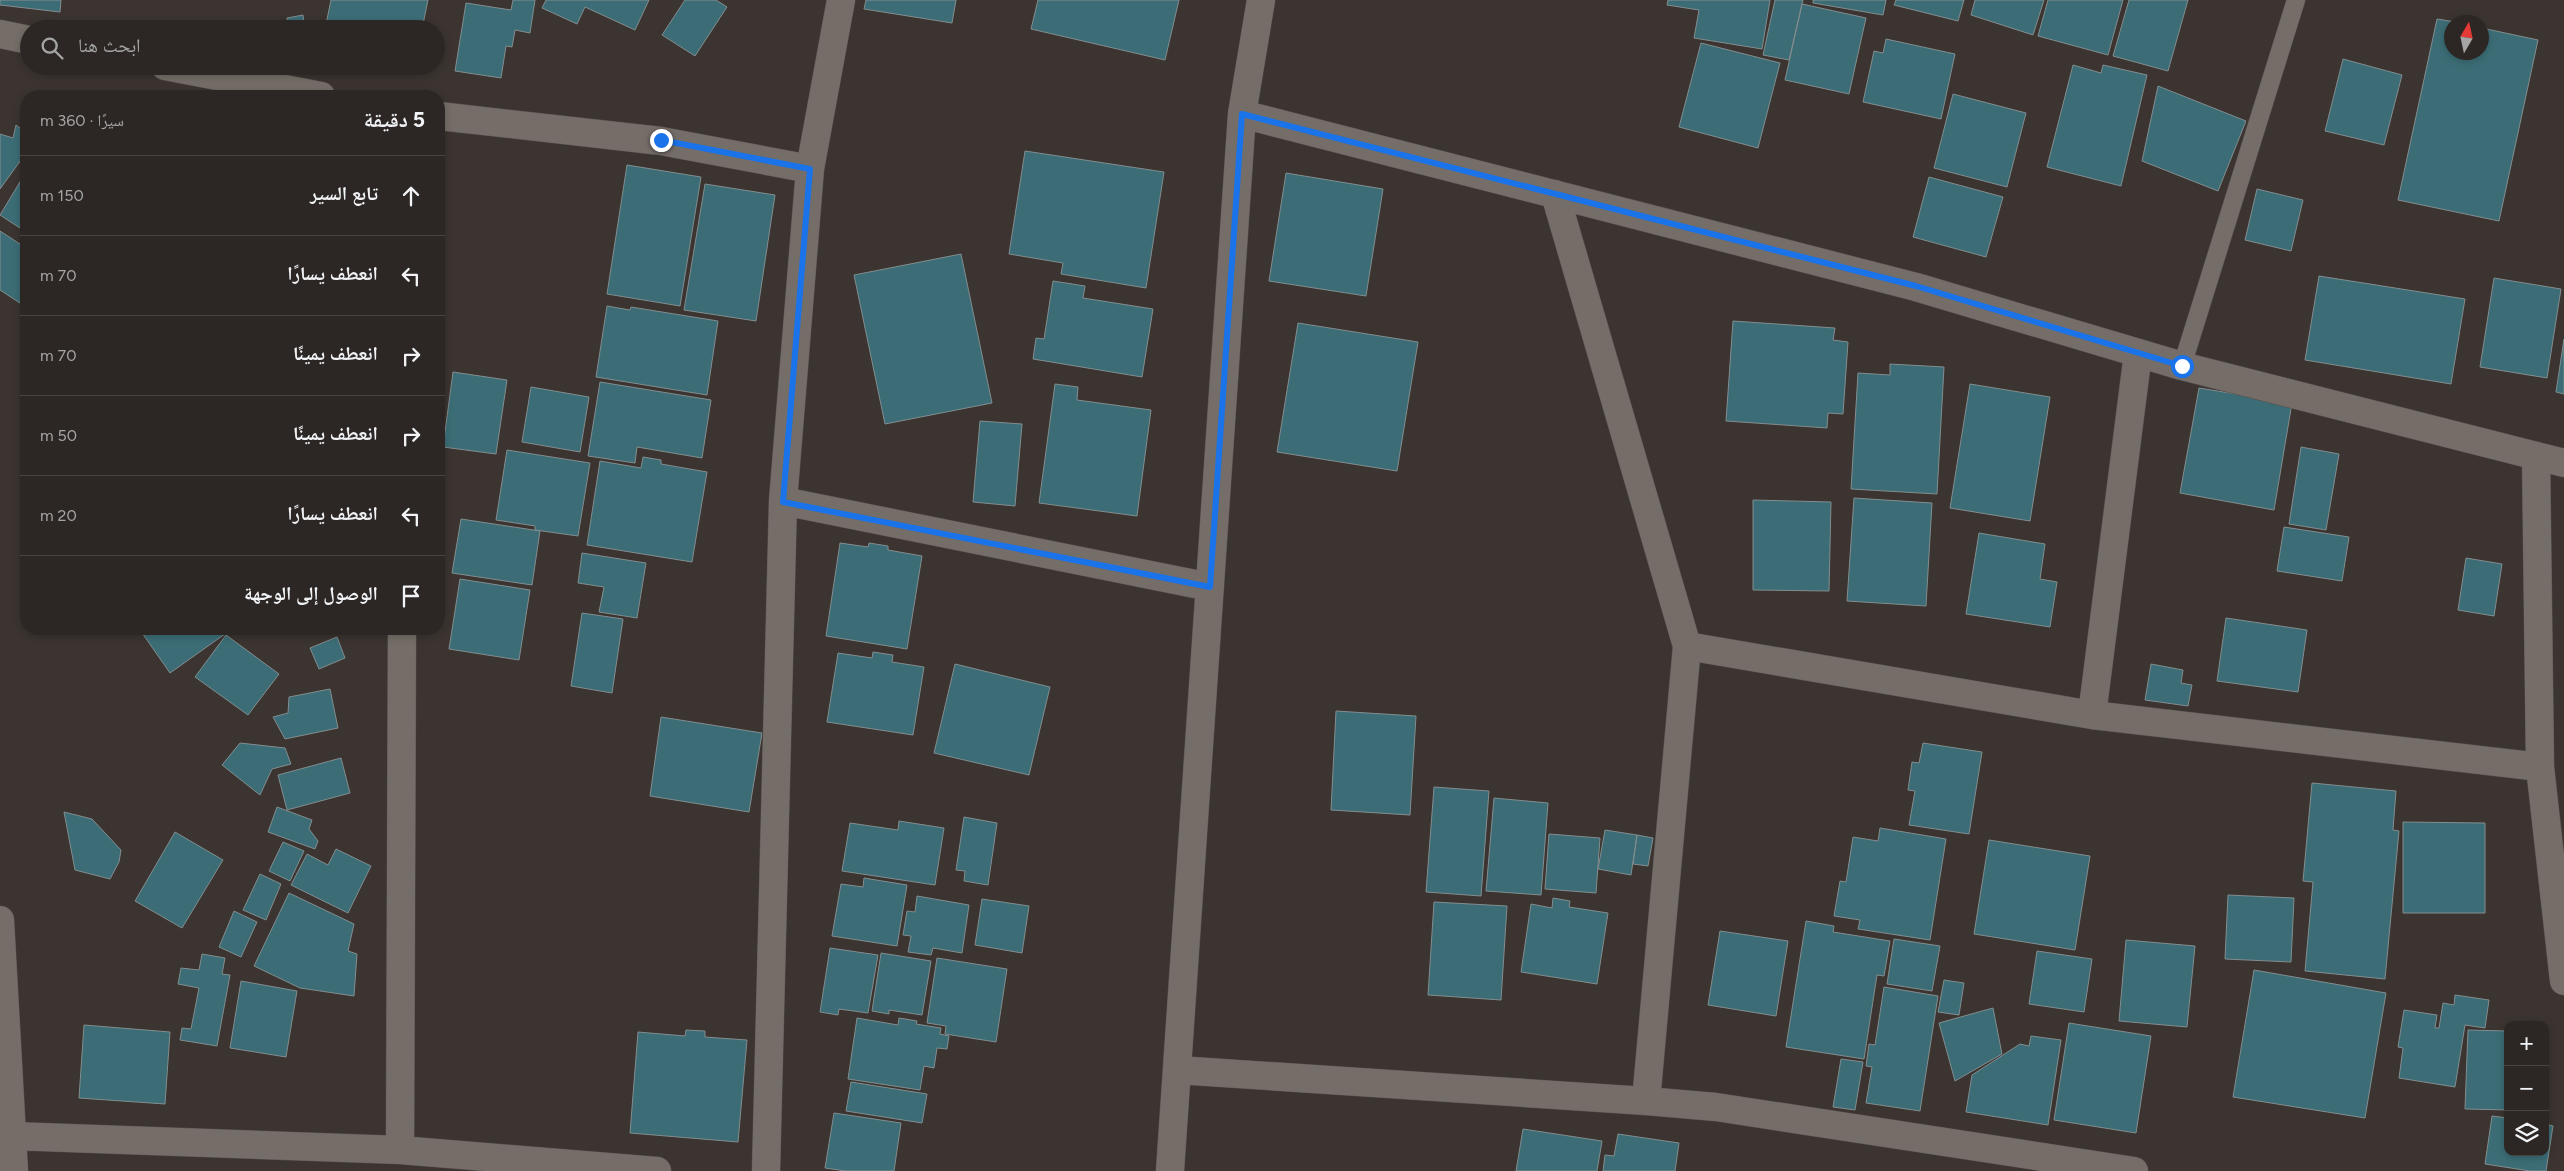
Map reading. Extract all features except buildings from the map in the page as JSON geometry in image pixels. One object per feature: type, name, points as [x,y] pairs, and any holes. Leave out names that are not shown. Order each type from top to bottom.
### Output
[{"type":"street","points":[[766,1171],[783,502],[810,169],[841,0]]},
{"type":"street","points":[[1170,1171],[1242,114],[1261,0]]},
{"type":"street","points":[[0,34],[20,38]]},
{"type":"street","points":[[212,75],[290,90]]},
{"type":"street","points":[[1242,114],[1916,286],[2182,366],[2564,463]]},
{"type":"street","points":[[445,117],[661,140],[810,169]]},
{"type":"street","points":[[1555,194],[1687,646],[1646,1101]]},
{"type":"street","points":[[2092,715],[2138,353]]},
{"type":"street","points":[[2536,456],[2540,767],[2564,981]]},
{"type":"street","points":[[783,502],[1210,587]]},
{"type":"street","points":[[400,1150],[402,635]]},
{"type":"street","points":[[1687,646],[2092,715],[2540,767]]},
{"type":"street","points":[[0,920],[14,1171]]},
{"type":"street","points":[[1177,1070],[1716,1107],[2134,1171]]},
{"type":"street","points":[[12,1136],[400,1150],[657,1171]]},
{"type":"lane","points":[[2182,366],[2296,0]]},
{"type":"route","points":[[661,140],[810,169],[783,502],[1210,587],[1242,114],[1916,286],[2182,366]]}]
